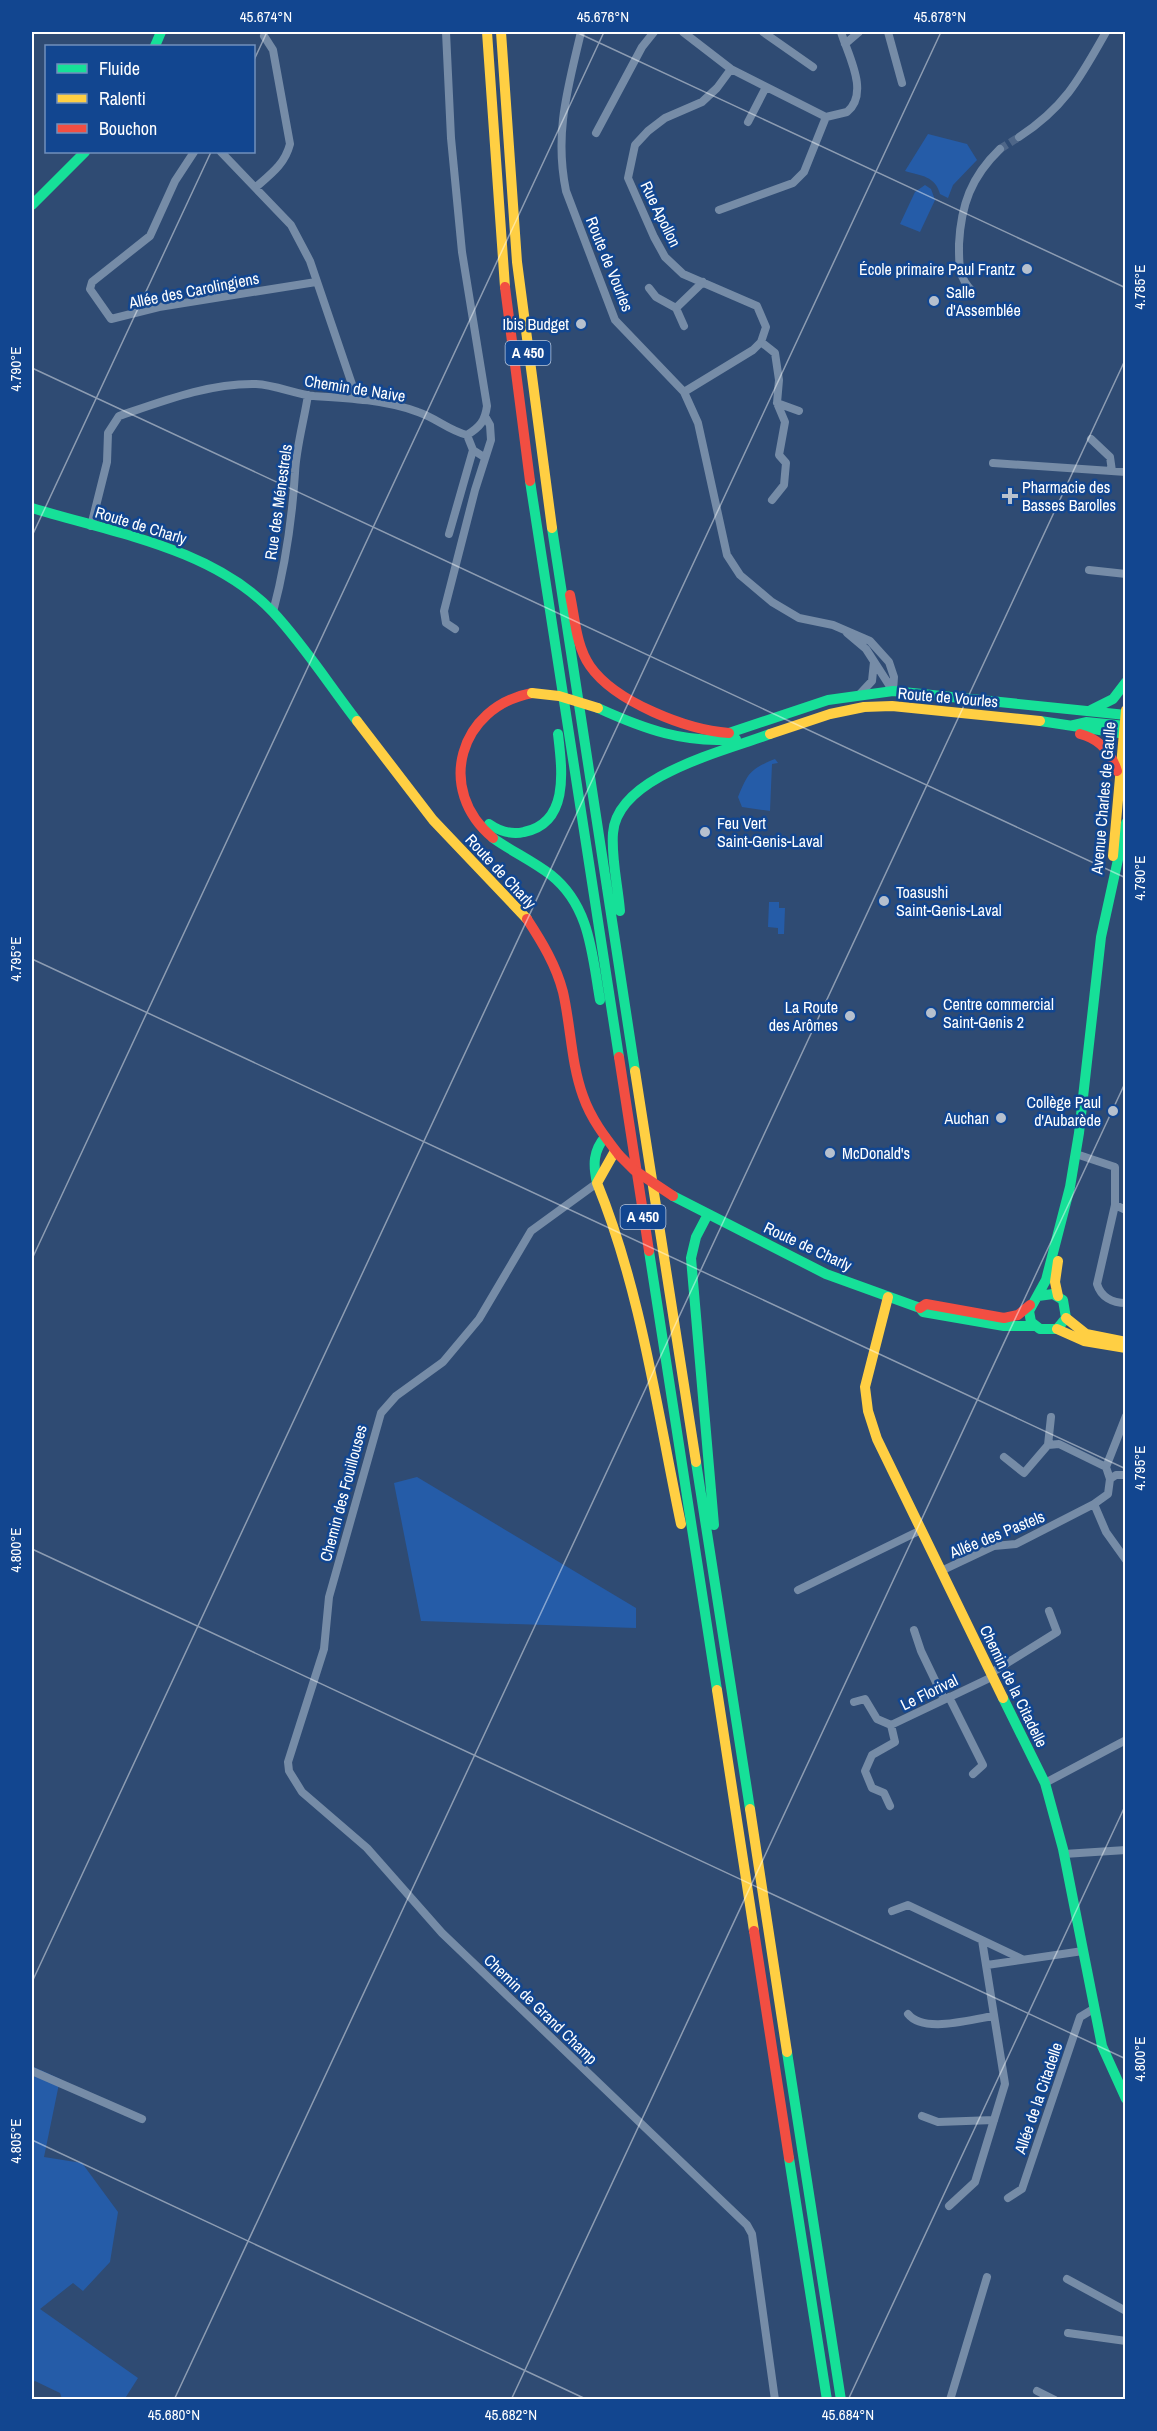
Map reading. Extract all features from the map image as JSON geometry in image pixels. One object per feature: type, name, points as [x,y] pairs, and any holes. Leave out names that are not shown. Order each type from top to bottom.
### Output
[{"type":"main road","name":"A 450","points":[[487,32],[503,271],[523,439],[827,2400]]},
{"type":"main road","name":"A 450","points":[[501,32],[517,262],[553,539],[841,2400]]},
{"type":"main road","points":[[32,205],[84,153]]},
{"type":"main road","name":"Route de Charly","points":[[32,508],[197,558],[236,580],[273,612],[433,820],[524,915],[549,952],[563,992],[574,1064],[583,1097],[605,1137],[634,1170],[673,1196],[826,1274],[920,1308],[923,1312],[1004,1326],[1035,1326]]},
{"type":"main road","points":[[553,539],[562,553],[581,646],[590,666],[598,676],[612,687],[682,723],[697,729],[729,733]]},
{"type":"main road","points":[[475,814],[492,827],[513,833],[532,831],[548,820],[555,811],[562,777],[551,678],[558,669]]},
{"type":"main road","points":[[1088,712],[1113,699],[1125,682]]},
{"type":"main road","points":[[864,707],[881,703],[893,691],[908,706]]},
{"type":"main road","name":"Route de Vourles","points":[[729,733],[828,700],[893,691],[1088,712],[1125,723]]},
{"type":"main road","points":[[615,1036],[605,1026],[586,929],[573,898],[552,874],[490,834],[477,822],[460,772],[461,757],[470,734],[492,707],[506,700],[532,693],[560,696],[598,708],[660,735],[682,741],[720,742],[770,734]]},
{"type":"main road","points":[[943,695],[959,712]]},
{"type":"main road","name":"Route de Vourles","points":[[770,734],[830,714],[864,707],[908,706],[1072,725],[1125,723]]},
{"type":"main road","points":[[1052,723],[1071,732],[1095,739],[1112,756],[1119,777]]},
{"type":"main road","name":"Avenue Charles de Gaulle","points":[[1111,887],[1125,723]]},
{"type":"main road","points":[[720,742],[729,733]]},
{"type":"main road","points":[[620,971],[625,956],[612,845],[613,831],[625,803],[635,791],[651,780],[770,734]]},
{"type":"main road","name":"Avenue Charles de Gaulle","points":[[1058,1296],[1055,1272],[1080,1154],[1101,937],[1125,823]]},
{"type":"main road","points":[[605,1137],[598,1144],[594,1155],[597,1183],[617,1232],[637,1311],[688,1562],[698,1571]]},
{"type":"main road","points":[[597,1183],[617,1153]]},
{"type":"main road","name":"Avenue Charles de Gaulle","points":[[1038,1296],[1048,1274],[1080,1154]]},
{"type":"main road","points":[[708,1214],[696,1237],[691,1258],[715,1532],[709,1545]]},
{"type":"main road","points":[[1057,1329],[1066,1318],[1066,1305],[1058,1296],[1048,1293],[1038,1296],[1030,1305],[1029,1316],[1035,1326],[1046,1331],[1057,1329],[1084,1341],[1125,1347]]},
{"type":"main road","name":"Chemin de la Citadelle","points":[[888,1297],[865,1387],[868,1411],[877,1439],[1045,1783],[1064,1854],[1102,2046],[1125,2099]]},
{"type":"main road","name":"Route de Charly","points":[[920,1308],[926,1304],[1004,1318],[1018,1315],[1030,1305]]},
{"type":"main road","points":[[1066,1318],[1086,1334],[1125,1342]]},
{"type":"street","points":[[446,32],[451,138],[462,252],[487,406],[486,418],[479,427],[467,435],[472,450],[449,534]]},
{"type":"street","name":"Route de Vourles","points":[[581,32],[560,130],[562,171],[566,191],[615,320],[684,392],[698,423],[727,555],[740,575],[772,602],[799,618],[841,628],[870,641],[889,662],[894,677],[893,691]]},
{"type":"street","points":[[596,133],[642,47],[654,32]]},
{"type":"street","points":[[683,32],[731,69],[826,117],[847,112],[857,97],[857,84],[841,32]]},
{"type":"street","points":[[763,32],[813,68]]},
{"type":"street","points":[[845,44],[859,32]]},
{"type":"street","points":[[888,32],[902,83]]},
{"type":"street","points":[[1019,137],[1047,118],[1077,82],[1106,32]]},
{"type":"street","points":[[256,186],[279,168],[288,155],[290,144],[273,50],[264,36]]},
{"type":"street","name":"Rue Apollon","points":[[731,69],[717,88],[702,102],[665,118],[635,145],[628,178],[665,256],[683,274],[757,306],[766,327],[761,342]]},
{"type":"street","points":[[748,122],[766,87]]},
{"type":"street","points":[[719,210],[794,183],[804,172],[826,117]]},
{"type":"street","points":[[972,291],[962,280],[958,267],[960,218],[972,183],[1000,149]]},
{"type":"street","name":"Allée des Carolingiens","points":[[193,153],[176,181],[150,236],[92,282],[90,289],[111,319],[159,307],[316,282]]},
{"type":"street","points":[[222,153],[291,225],[310,261],[357,399]]},
{"type":"street","points":[[676,308],[702,282]]},
{"type":"street","points":[[649,288],[656,297],[676,308],[684,326]]},
{"type":"street","points":[[684,392],[744,356],[761,342],[775,353],[779,380],[777,403],[785,422],[779,455],[786,463],[784,485],[772,500]]},
{"type":"street","name":"Chemin de Naive","points":[[91,526],[107,462],[108,433],[119,416],[182,395],[221,387],[257,384],[308,395],[357,399],[417,411],[451,431],[467,435]]},
{"type":"street","name":"Rue des Ménestrels","points":[[273,612],[280,585],[295,493],[295,472],[308,395]]},
{"type":"street","points":[[777,403],[799,411]]},
{"type":"street","points":[[455,629],[446,623],[444,611],[484,457],[491,440],[490,425],[486,418]]},
{"type":"street","points":[[1091,439],[1110,457],[1112,471]]},
{"type":"street","points":[[472,450],[484,457]]},
{"type":"street","points":[[993,463],[1125,472]]},
{"type":"street","points":[[1089,570],[1125,574]]},
{"type":"street","name":"Route de Vourles","points":[[841,628],[866,649],[893,691]]},
{"type":"street","points":[[859,695],[873,681],[874,660]]},
{"type":"street","points":[[1080,1154],[1115,1167],[1114,1205],[1097,1284],[1100,1292],[1108,1298],[1125,1303]]},
{"type":"street","name":"Chemin des Fouillouses","points":[[324,1649],[329,1597],[381,1413],[388,1403],[443,1362],[450,1354],[479,1318],[531,1232],[597,1183]]},
{"type":"street","points":[[1114,1205],[1125,1210]]},
{"type":"street","points":[[1125,1416],[1106,1467],[1110,1479],[1116,1474],[1125,1476]]},
{"type":"street","points":[[1004,1457],[1024,1473],[1048,1445],[1051,1418]]},
{"type":"street","points":[[1048,1445],[1059,1444],[1106,1467]]},
{"type":"street","name":"Allée des Pastels","points":[[941,1571],[994,1546],[1016,1544],[1094,1504],[1108,1494],[1110,1479]]},
{"type":"street","points":[[1094,1504],[1106,1532],[1125,1560]]},
{"type":"street","points":[[798,1590],[921,1530]]},
{"type":"street","points":[[991,1675],[1057,1632],[1049,1611]]},
{"type":"street","points":[[914,1630],[921,1651],[983,1765],[973,1774]]},
{"type":"street","name":"Chemin de Grand Champ","points":[[324,1649],[288,1754],[290,1771],[295,1782],[303,1792],[367,1848],[442,1933],[747,2225],[752,2234],[775,2400]]},
{"type":"street","name":"Le Florival","points":[[854,1702],[865,1699],[876,1719],[891,1725],[991,1675]]},
{"type":"street","points":[[890,1806],[884,1793],[872,1788],[865,1771],[872,1755],[895,1742],[891,1725]]},
{"type":"street","points":[[1045,1783],[1125,1740]]},
{"type":"street","points":[[1064,1854],[1125,1850]]},
{"type":"street","points":[[892,1911],[908,1905],[1023,1960]]},
{"type":"street","points":[[949,2206],[975,2182],[1005,2084],[982,1940]]},
{"type":"street","points":[[987,1965],[1083,1951]]},
{"type":"street","name":"Allée de la Citadelle","points":[[1008,2198],[1022,2189],[1080,2017],[1095,2008]]},
{"type":"street","points":[[908,2014],[925,2026],[994,2016]]},
{"type":"street","points":[[32,2071],[142,2119]]},
{"type":"street","points":[[922,2116],[938,2122],[994,2120]]},
{"type":"street","points":[[950,2400],[987,2277]]},
{"type":"street","points":[[1066,2278],[1125,2311]]},
{"type":"street","points":[[1068,2333],[1125,2341]]},
{"type":"street","points":[[1037,2391],[1055,2400]]},
{"type":"shaded area","points":[[928,134],[967,144],[977,160],[953,185],[948,198],[940,194],[931,180],[905,171]]},
{"type":"shaded area","points":[[925,185],[931,189],[935,200],[920,232],[900,224],[915,192]]},
{"type":"shaded area","points":[[775,759],[778,763],[772,764],[770,811],[742,807],[738,797],[744,782],[755,769]]},
{"type":"shaded area","points":[[769,902],[779,902],[779,908],[785,908],[784,934],[778,934],[778,928],[768,927]]},
{"type":"shaded area","points":[[417,1477],[636,1608],[636,1628],[421,1621],[394,1483]]},
{"type":"shaded area","points":[[32,2066],[60,2079],[44,2157],[82,2163],[118,2212],[110,2262],[83,2291],[73,2283],[40,2309],[138,2378],[124,2400],[62,2399],[60,2393],[35,2381],[32,2383]]},
{"type":"tunnel","points":[[1000,149],[1019,137]]},
{"type":"traffic: fast","points":[[155,45],[161,32]]},
{"type":"traffic: fast","points":[[32,205],[84,153]]},
{"type":"traffic: fast","points":[[530,481],[619,1057]]},
{"type":"traffic: fast","points":[[32,508],[160,545],[221,572],[248,590],[284,624],[357,721]]},
{"type":"traffic: fast","points":[[552,528],[635,1071]]},
{"type":"traffic: fast","points":[[1091,710],[1113,699],[1126,682]]},
{"type":"traffic: fast","points":[[729,733],[828,700],[893,691],[1126,715]]},
{"type":"traffic: fast","points":[[598,708],[648,728],[682,737],[736,739]]},
{"type":"traffic: fast","points":[[1040,721],[1126,734]]},
{"type":"traffic: fast","points":[[1073,725],[1086,722],[1126,726]]},
{"type":"traffic: fast","points":[[489,824],[506,832],[519,833],[539,827],[549,818],[560,793],[561,763],[558,734]]},
{"type":"traffic: fast","points":[[620,911],[613,833],[619,813],[633,796],[676,768],[770,734]]},
{"type":"traffic: fast","points":[[1038,1296],[1053,1294],[1063,1300],[1066,1318],[1057,1329],[1040,1329],[1031,1322],[1029,1311],[1046,1280],[1070,1187],[1079,1133],[1101,937],[1126,823]]},
{"type":"traffic: fast","points":[[493,838],[551,875],[574,901],[587,932],[600,1000]]},
{"type":"traffic: fast","points":[[597,1183],[595,1158],[605,1137]]},
{"type":"traffic: fast","points":[[673,1196],[826,1274],[920,1308],[923,1312],[1004,1326],[1035,1326]]},
{"type":"traffic: fast","points":[[708,1214],[696,1237],[691,1258],[714,1525]]},
{"type":"traffic: fast","points":[[649,1251],[717,1690]]},
{"type":"traffic: fast","points":[[696,1462],[750,1809]]},
{"type":"traffic: fast","points":[[1003,1698],[1045,1783],[1063,1849],[1102,2046],[1126,2099]]},
{"type":"traffic: fast","points":[[787,2052],[841,2400]]},
{"type":"traffic: fast","points":[[789,2158],[827,2400]]},
{"type":"traffic: slow","points":[[487,32],[505,287]]},
{"type":"traffic: slow","points":[[501,32],[517,262],[552,528]]},
{"type":"traffic: slow","points":[[532,693],[559,696],[598,708]]},
{"type":"traffic: slow","points":[[770,734],[830,714],[864,707],[892,706],[1040,721]]},
{"type":"traffic: slow","points":[[1113,856],[1126,710]]},
{"type":"traffic: slow","points":[[357,721],[433,820],[527,919]]},
{"type":"traffic: slow","points":[[635,1071],[696,1462]]},
{"type":"traffic: slow","points":[[597,1183],[615,1151]]},
{"type":"traffic: slow","points":[[597,1183],[637,1308],[681,1524]]},
{"type":"traffic: slow","points":[[1058,1261],[1055,1282],[1058,1296]]},
{"type":"traffic: slow","points":[[888,1297],[865,1387],[868,1411],[877,1439],[1003,1698]]},
{"type":"traffic: slow","points":[[1066,1318],[1086,1334],[1126,1342]]},
{"type":"traffic: slow","points":[[1057,1329],[1084,1341],[1126,1348]]},
{"type":"traffic: slow","points":[[717,1690],[754,1931]]},
{"type":"traffic: slow","points":[[750,1809],[787,2052]]},
{"type":"traffic: jam","points":[[505,287],[530,481]]},
{"type":"traffic: jam","points":[[570,595],[582,650],[590,666],[601,679],[616,691],[653,712],[693,726],[729,733]]},
{"type":"traffic: jam","points":[[493,838],[475,819],[464,797],[461,775],[463,753],[472,732],[487,715],[507,701],[532,693]]},
{"type":"traffic: jam","points":[[1080,734],[1104,747],[1117,771]]},
{"type":"traffic: jam","points":[[527,919],[557,972],[566,1005],[576,1071],[586,1104],[619,1155]]},
{"type":"traffic: jam","points":[[619,1057],[649,1251]]},
{"type":"traffic: jam","points":[[619,1155],[634,1170],[673,1196]]},
{"type":"traffic: jam","points":[[920,1308],[926,1304],[1004,1318],[1018,1315],[1030,1305]]},
{"type":"traffic: jam","points":[[754,1931],[789,2158]]},
{"type":"place","name":"École primaire Paul Frantz","points":[[1027,269]]},
{"type":"place","name":"Salle d'Assemblée","points":[[934,301]]},
{"type":"place","name":"Ibis Budget","points":[[581,324]]},
{"type":"place","name":"Pharmacie des Basses Barolles","points":[[1010,496]]},
{"type":"place","name":"Feu Vert Saint-Genis-Laval","points":[[705,832]]},
{"type":"place","name":"Toasushi Saint-Genis-Laval","points":[[884,901]]},
{"type":"place","name":"Centre commercial Saint-Genis 2","points":[[931,1013]]},
{"type":"place","name":"La Route des Arômes","points":[[850,1016]]},
{"type":"place","name":"Collège Paul d'Aubarède","points":[[1113,1111]]},
{"type":"place","name":"Auchan","points":[[1001,1118]]},
{"type":"place","name":"McDonald's","points":[[830,1153]]}]
